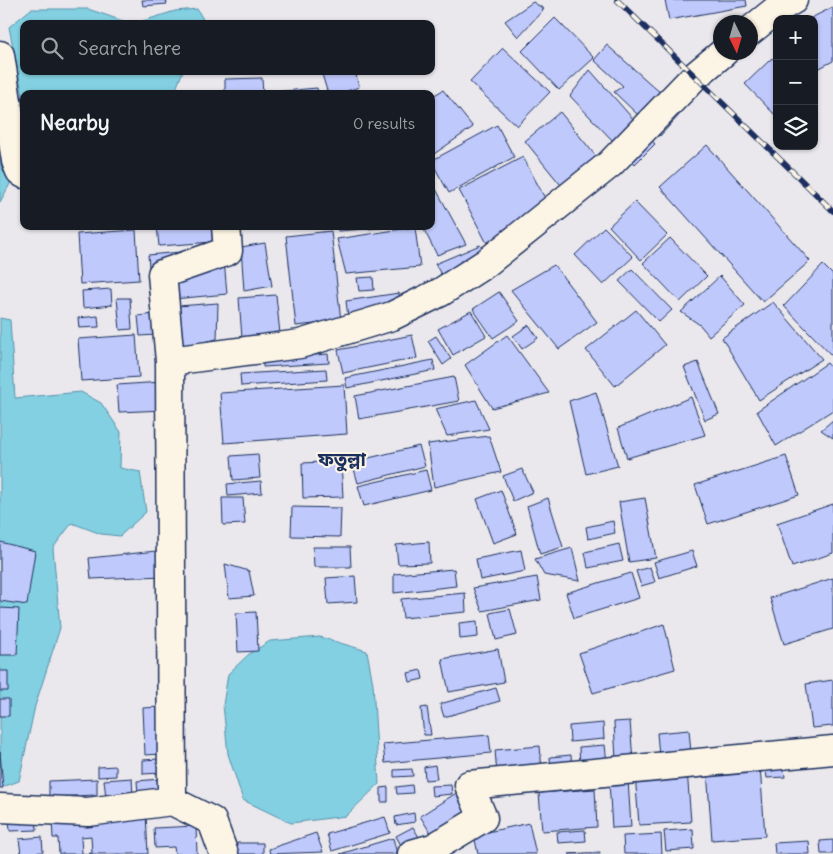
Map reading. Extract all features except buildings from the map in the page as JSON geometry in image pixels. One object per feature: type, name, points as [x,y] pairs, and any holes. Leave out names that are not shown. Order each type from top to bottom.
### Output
[{"type":"street","points":[[758,25],[793,0]]},
{"type":"street","points":[[0,55],[16,161],[20,171]]},
{"type":"street","points":[[170,362],[300,344],[392,316],[441,292],[486,263],[610,164],[695,76],[714,60]]},
{"type":"street","points":[[172,801],[170,362],[162,274],[228,251],[226,230]]},
{"type":"street","points":[[412,854],[467,841],[483,818],[469,785],[833,750]]},
{"type":"street","points":[[0,808],[88,812],[172,801],[212,821],[224,854]]},
{"type":"water","points":[[31,9],[88,9],[120,20],[20,20],[20,75],[181,75],[176,90],[22,90],[9,27]]},
{"type":"water","points":[[197,9],[203,20],[146,20],[175,11]]},
{"type":"water","points":[[0,142],[10,184],[0,202]]},
{"type":"water","points":[[0,318],[10,320],[15,398],[81,392],[101,403],[121,432],[120,468],[140,472],[146,512],[120,536],[101,534],[72,523],[53,548],[60,628],[35,706],[19,781],[0,788]]},
{"type":"water","points":[[320,637],[367,651],[373,684],[379,784],[346,816],[291,823],[243,800],[228,754],[223,705],[228,674],[249,654],[270,641]]},
{"type":"railway","points":[[617,0],[833,211]]},
{"type":"district","name":"ফতুল্লা","points":[[342,459]]}]
